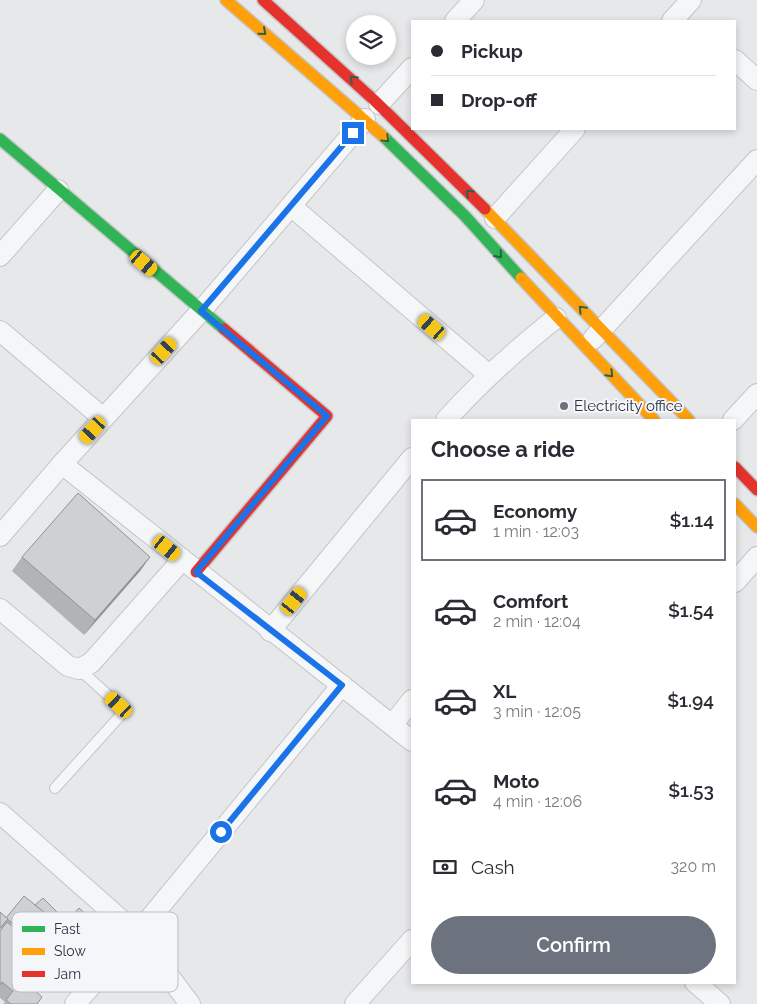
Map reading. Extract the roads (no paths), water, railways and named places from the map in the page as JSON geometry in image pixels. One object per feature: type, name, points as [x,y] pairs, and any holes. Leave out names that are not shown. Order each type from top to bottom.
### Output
[{"type":"street","points":[[226,0],[366,119],[465,216],[649,418]]},
{"type":"street","points":[[263,0],[379,104],[495,218],[688,419]]},
{"type":"street","points":[[456,20],[474,0]]},
{"type":"street","points":[[736,61],[757,80]]},
{"type":"street","points":[[379,104],[411,69]]},
{"type":"street","points":[[0,536],[103,418],[201,311],[366,119]]},
{"type":"street","points":[[495,218],[575,130]]},
{"type":"street","points":[[0,140],[327,416],[189,566],[91,663],[79,670],[68,666],[0,609]]},
{"type":"street","points":[[585,348],[757,160]]},
{"type":"street","points":[[0,256],[58,190]]},
{"type":"street","points":[[291,206],[489,375]]},
{"type":"street","points":[[447,419],[489,375],[556,318]]},
{"type":"street","points":[[0,331],[103,418]]},
{"type":"street","points":[[734,419],[757,394]]},
{"type":"street","points":[[270,631],[411,459]]},
{"type":"street","points":[[62,464],[270,631],[393,724],[411,740]]},
{"type":"street","points":[[736,468],[757,490]]},
{"type":"street","points":[[736,505],[757,527]]},
{"type":"street","points":[[736,581],[757,557]]},
{"type":"street","points":[[155,912],[342,685]]},
{"type":"street","points":[[393,724],[411,701]]},
{"type":"street","points":[[0,813],[112,912]]},
{"type":"street","points":[[355,1004],[411,941]]},
{"type":"street","points":[[697,984],[720,1004]]},
{"type":"street","points":[[178,988],[190,1004]]},
{"type":"street","points":[[75,1004],[86,992]]},
{"type":"lane","points":[[55,788],[120,716],[119,705],[79,670]]},
{"type":"place","name":"Electricity office","points":[[564,406]]}]
